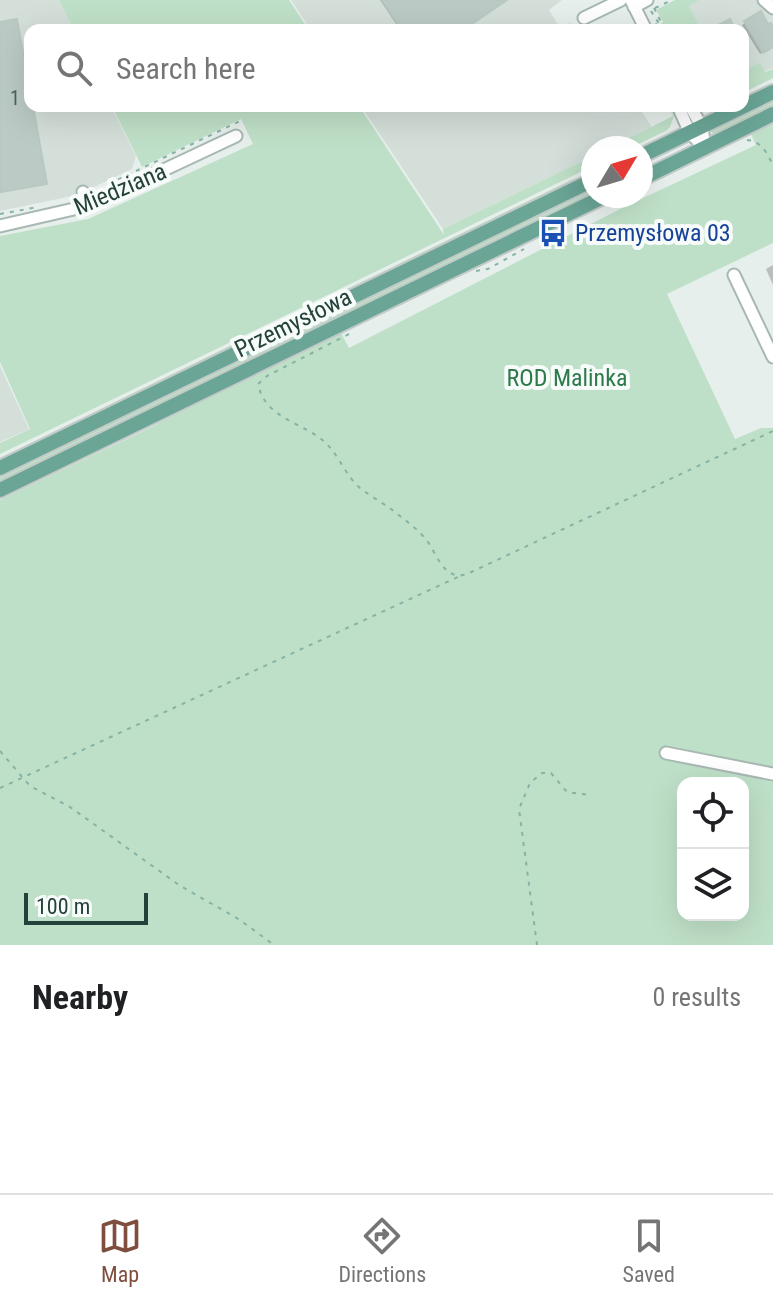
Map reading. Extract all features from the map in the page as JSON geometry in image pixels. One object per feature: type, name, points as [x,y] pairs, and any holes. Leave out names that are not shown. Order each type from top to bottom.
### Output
[{"type":"main road","points":[[749,104],[773,92]]},
{"type":"main road","points":[[653,150],[732,112]]},
{"type":"main road","points":[[653,173],[773,114]]},
{"type":"main road","name":"Przemysłowa","points":[[0,468],[581,186]]},
{"type":"main road","name":"Przemysłowa","points":[[0,490],[581,208]]},
{"type":"street","points":[[584,18],[621,0]]},
{"type":"street","points":[[643,24],[632,4],[647,0]]},
{"type":"street","points":[[764,0],[773,8]]},
{"type":"street","points":[[682,112],[705,148]]},
{"type":"street","points":[[692,112],[696,130]]},
{"type":"street","name":"Miedziana","points":[[0,226],[87,206],[236,136]]},
{"type":"street","points":[[83,192],[87,206]]},
{"type":"street","points":[[734,275],[771,348]]},
{"type":"street","points":[[666,753],[773,774]]},
{"type":"path","points":[[647,0],[658,23]]},
{"type":"path","points":[[658,23],[661,22],[654,9],[672,0]]},
{"type":"path","points":[[107,185],[240,121]]},
{"type":"path","points":[[737,141],[750,139],[757,142],[773,165]]},
{"type":"path","points":[[0,214],[44,205]]},
{"type":"path","points":[[467,274],[488,269],[527,247]]},
{"type":"path","points":[[349,334],[267,376],[258,384],[260,393],[283,418],[313,432],[328,445],[359,487],[414,527],[427,539],[440,563],[448,571],[461,576]]},
{"type":"path","points":[[0,788],[773,431]]},
{"type":"path","points":[[0,751],[30,786],[70,807],[179,885],[240,920],[274,945]]},
{"type":"path","points":[[537,945],[519,809],[530,783],[542,773],[551,773],[567,792],[590,795]]},
{"type":"shaded area","points":[[0,0],[59,0],[71,24],[24,24],[24,112],[114,112],[136,156],[132,169],[77,195],[0,211]]},
{"type":"shaded area","points":[[291,0],[562,0],[549,10],[558,24],[307,24]]},
{"type":"shaded area","points":[[676,0],[773,0],[773,68],[749,77],[749,24],[678,24]]},
{"type":"shaded area","points":[[365,112],[642,112],[652,127],[634,136],[581,136],[581,162],[443,229]]},
{"type":"shaded area","points":[[0,366],[29,429],[0,442]]},
{"type":"green space","points":[[59,0],[289,0],[305,24],[71,24]]},
{"type":"green space","points":[[675,0],[699,0],[689,6],[698,24],[661,24],[663,22],[656,10]]},
{"type":"green space","points":[[760,63],[765,72],[773,69],[773,78],[749,90],[749,68]]},
{"type":"green space","points":[[773,98],[773,108],[717,135],[711,131],[749,112]]},
{"type":"green space","points":[[115,112],[363,112],[444,235],[443,229],[581,162],[581,172],[0,454],[0,443],[30,429],[0,362],[0,236],[88,219],[253,144],[241,119],[142,167]]},
{"type":"green space","points":[[671,112],[674,116],[666,131],[653,137],[634,136],[673,116]]},
{"type":"green space","name":"ROD Malinka","points":[[773,121],[773,243],[667,294],[735,439],[761,428],[773,428],[773,945],[0,945],[0,500],[340,331],[349,348],[622,208],[653,208],[653,193],[756,145],[750,132]]},
{"type":"green space","points":[[573,179],[565,187],[0,462],[0,458]]},
{"type":"green space","points":[[581,192],[581,201],[0,484],[0,474]]},
{"type":"building","points":[[382,0],[507,0],[472,24],[398,24]]},
{"type":"building","points":[[761,11],[773,27],[773,47],[763,53],[749,24],[744,21]]},
{"type":"building","points":[[17,19],[24,57],[24,112],[34,112],[47,184],[1,192],[0,22]]},
{"type":"place","name":"Przemysłowa 03","points":[[553,233]]}]
